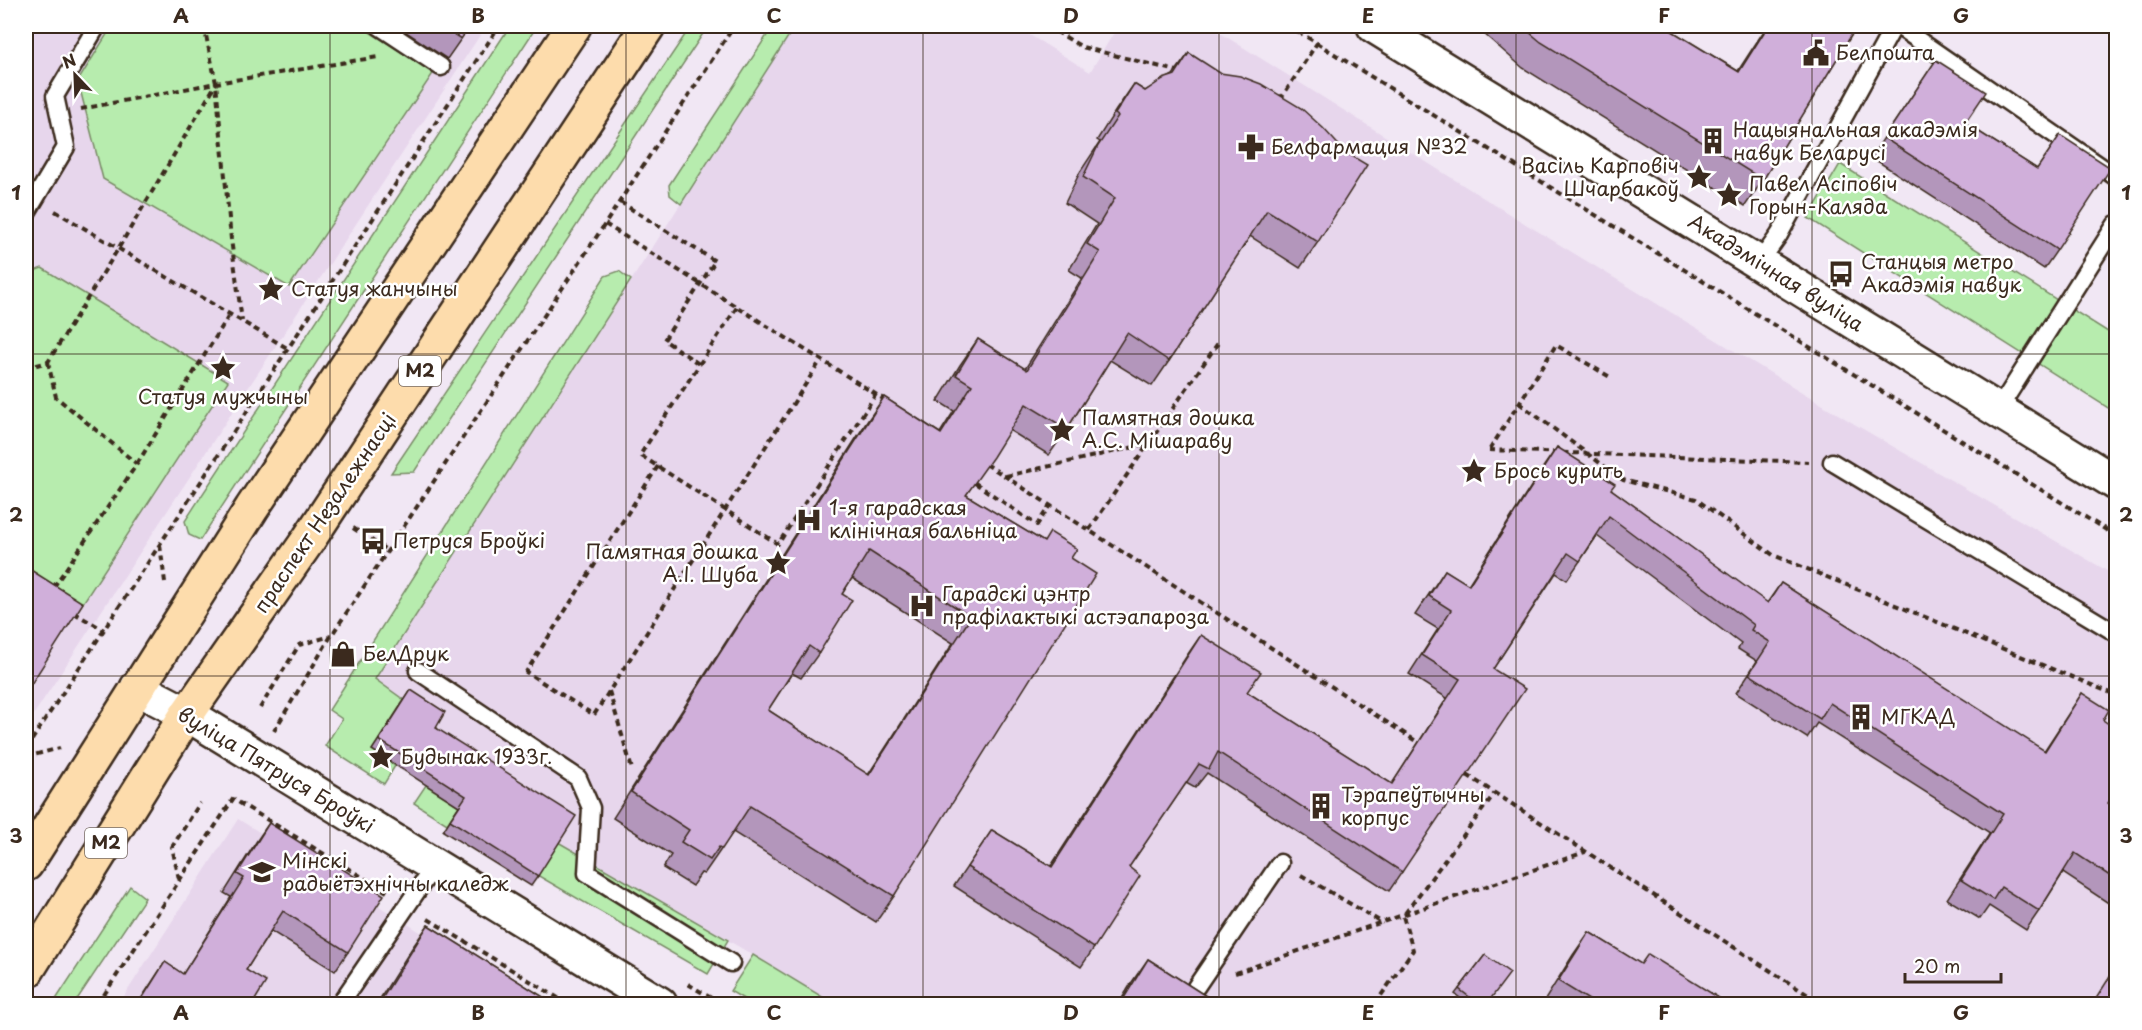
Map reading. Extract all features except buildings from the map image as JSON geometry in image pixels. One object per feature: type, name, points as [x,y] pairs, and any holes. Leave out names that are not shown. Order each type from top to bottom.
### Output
[{"type":"main road","points":[[26,864],[252,508],[574,26]]},
{"type":"main road","name":"праспект Незалежнасці","points":[[26,972],[187,714],[309,539],[648,26]]},
{"type":"street","name":"Акадэмічная вуліца","points":[[1374,26],[2116,483]]},
{"type":"street","name":"вуліца Пятруся Броўкі","points":[[137,688],[187,714],[660,1005]]},
{"type":"lane","points":[[26,214],[66,147],[55,96],[97,26]]},
{"type":"lane","points":[[379,26],[441,67]]},
{"type":"lane","points":[[1759,263],[1779,235],[1896,26],[2116,177]]},
{"type":"lane","points":[[1998,410],[2116,224]]},
{"type":"lane","points":[[1833,462],[2116,633]]},
{"type":"lane","points":[[417,671],[578,778],[591,808],[587,873],[731,963]]},
{"type":"lane","points":[[1196,987],[1280,863]]},
{"type":"lane","points":[[340,1005],[434,866]]},
{"type":"path","points":[[204,26],[216,83],[231,239],[242,321]]},
{"type":"path","points":[[26,749],[500,26]]},
{"type":"path","points":[[273,732],[331,636],[620,202],[734,26]]},
{"type":"path","points":[[1047,26],[1082,47],[1182,72]]},
{"type":"path","points":[[1289,26],[2116,536]]},
{"type":"path","points":[[1276,105],[1317,43]]},
{"type":"path","points":[[58,114],[216,83],[374,56],[385,58]]},
{"type":"path","points":[[26,368],[48,362],[216,83]]},
{"type":"path","points":[[1271,94],[1282,97]]},
{"type":"path","points":[[35,199],[287,348]]},
{"type":"path","points":[[620,202],[715,261],[664,340],[699,364]]},
{"type":"path","points":[[605,224],[894,406]]},
{"type":"path","points":[[736,307],[640,455],[785,549]]},
{"type":"path","points":[[48,596],[137,464],[230,314]]},
{"type":"path","points":[[1089,530],[1218,343]]},
{"type":"path","points":[[1610,377],[1556,345],[1489,450],[1833,462]]},
{"type":"path","points":[[658,466],[526,672],[594,715],[821,360]]},
{"type":"path","points":[[48,362],[57,397],[137,464]]},
{"type":"path","points":[[778,544],[876,394]]},
{"type":"path","points":[[1519,403],[1623,480],[1696,500],[1773,555],[2116,695]]},
{"type":"path","points":[[866,408],[875,414]]},
{"type":"path","points":[[1006,476],[1149,444]]},
{"type":"path","points":[[986,464],[1419,744]]},
{"type":"path","points":[[975,483],[1037,525],[1050,505]]},
{"type":"path","points":[[373,541],[388,551]]},
{"type":"path","points":[[160,544],[165,583]]},
{"type":"path","points":[[67,608],[104,630]]},
{"type":"path","points":[[260,708],[299,645],[331,636]]},
{"type":"path","points":[[609,691],[632,769]]},
{"type":"path","points":[[26,757],[60,748]]},
{"type":"path","points":[[1467,775],[1822,1005]]},
{"type":"path","points":[[1402,916],[1495,793]]},
{"type":"path","points":[[98,1005],[233,799]]},
{"type":"path","points":[[179,880],[172,847],[200,803]]},
{"type":"path","points":[[1196,987],[1586,852]]},
{"type":"path","points":[[1280,863],[1383,922]]},
{"type":"path","points":[[1375,1005],[1413,950],[1402,916]]},
{"type":"shaded area","points":[[26,26],[486,26],[26,726]]},
{"type":"shaded area","name":"1-я гарадская клінічная бальніца","points":[[795,26],[1015,26],[1090,72],[1118,26],[1209,26],[1506,212],[1856,425],[2116,576],[2116,1004],[834,1004],[558,842],[428,738],[404,700],[375,679]]},
{"type":"shaded area","name":"Мінскі радыётэхнічны каледж","points":[[238,819],[398,918],[535,1004],[119,1004]]},
{"type":"green space","points":[[112,26],[360,26],[434,72],[289,287],[103,179],[78,81]]},
{"type":"green space","points":[[510,26],[537,26],[200,540],[189,535],[185,521]]},
{"type":"green space","points":[[691,26],[708,26],[414,472],[391,473]]},
{"type":"green space","points":[[773,26],[795,26],[681,204],[670,195],[669,185]]},
{"type":"green space","points":[[1840,164],[2116,337],[2116,413],[1808,218]]},
{"type":"green space","points":[[42,268],[228,381],[79,609],[26,574],[26,274]]},
{"type":"green space","points":[[619,271],[631,280],[375,679],[404,700],[372,750],[395,766],[384,784],[325,746],[342,719],[329,710],[605,276]]},
{"type":"green space","points":[[426,785],[459,806],[447,824],[414,803]]},
{"type":"green space","points":[[558,842],[728,940],[708,974],[537,875]]},
{"type":"green space","points":[[130,886],[145,898],[74,1004],[53,1004]]},
{"type":"green space","points":[[753,955],[834,1004],[752,1004],[730,991]]},
{"type":"place","name":"Белпошта","points":[[1816,53]]},
{"type":"place","name":"Нацыянальная акадэмія навук Беларусі","points":[[1713,141]]},
{"type":"place","name":"Белфармация №32","points":[[1251,147]]},
{"type":"place","name":"Васіль Карповіч Шчарбакоў","points":[[1699,177]]},
{"type":"place","name":"Павел Асіповіч Горын-Каляда","points":[[1729,195]]},
{"type":"place","name":"Станцыя метро Акадэмія навук","points":[[1841,274]]},
{"type":"place","name":"Статуя жанчыны","points":[[271,289]]},
{"type":"place","name":"Статуя мужчыны","points":[[223,368]]},
{"type":"place","name":"Памятная дошка А.С. Мішараву","points":[[1062,430]]},
{"type":"place","name":"Брось курить","points":[[1474,471]]},
{"type":"place","name":"1-я гарадская клінічная бальніца","points":[[809,520]]},
{"type":"place","name":"Петруся Броўкі","points":[[373,541]]},
{"type":"place","name":"Памятная дошка А.І. Шуба","points":[[778,563]]},
{"type":"place","name":"Гарадскі цэнтр прафілактыкі астэапароза","points":[[922,606]]},
{"type":"place","name":"БелДрук","points":[[343,654]]},
{"type":"place","name":"МГКАД","points":[[1861,717]]},
{"type":"place","name":"Будынак 1933г.","points":[[381,757]]},
{"type":"place","name":"Тэрапеўтычны корпус","points":[[1321,806]]},
{"type":"place","name":"Мінскі радыётэхнічны каледж","points":[[262,872]]}]
